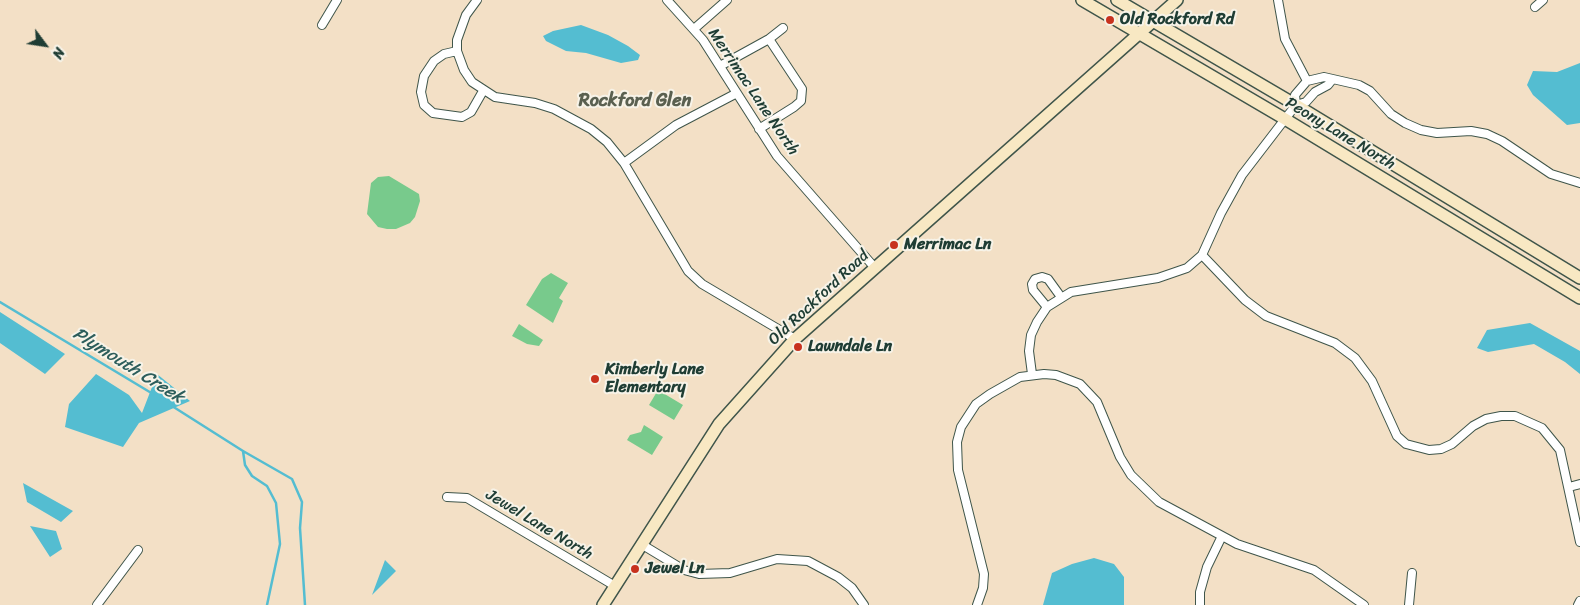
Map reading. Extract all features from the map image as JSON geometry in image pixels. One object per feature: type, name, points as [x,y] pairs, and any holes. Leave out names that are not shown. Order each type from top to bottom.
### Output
[{"type":"main road","name":"Peony Lane North","points":[[1082,0],[1285,119],[1580,298]]},
{"type":"main road","name":"Peony Lane North","points":[[1117,0],[1580,278]]},
{"type":"main road","name":"Old Rockford Road","points":[[603,605],[719,424],[795,339],[1177,0]]},
{"type":"street","points":[[322,25],[337,0]]},
{"type":"street","points":[[478,0],[468,11],[460,28],[457,51],[464,70],[472,82],[495,98],[548,107],[573,118],[607,142],[624,163],[688,271],[702,284],[795,339]]},
{"type":"street","name":"Merrimac Lane North","points":[[667,0],[694,30],[720,66],[759,129],[785,166],[875,268]]},
{"type":"street","points":[[694,30],[727,0]]},
{"type":"street","points":[[1278,0],[1285,39],[1307,81]]},
{"type":"street","points":[[1535,7],[1543,0]]},
{"type":"street","points":[[720,66],[769,39],[783,28]]},
{"type":"street","points":[[759,129],[801,101],[802,89],[769,39]]},
{"type":"street","points":[[457,51],[444,54],[434,61],[424,76],[421,92],[424,104],[433,113],[462,117],[471,112],[483,91]]},
{"type":"street","points":[[1296,106],[1295,96],[1307,81],[1324,77],[1359,85],[1370,92],[1391,114],[1421,130],[1437,132],[1471,131],[1487,134],[1502,141],[1551,174],[1580,183]]},
{"type":"street","points":[[1032,374],[1029,351],[1031,336],[1037,322],[1047,307],[1061,297],[1086,288],[1173,274],[1187,268],[1202,255],[1221,213],[1242,176],[1285,119],[1296,106],[1306,102],[1315,92],[1328,85],[1332,80]]},
{"type":"street","points":[[624,163],[676,126],[737,94]]},
{"type":"street","points":[[1202,255],[1260,313],[1278,322],[1335,343],[1356,358],[1372,381],[1397,436],[1406,444],[1429,450],[1442,449],[1452,444],[1473,426],[1486,420],[1515,416],[1542,428],[1553,438],[1560,450],[1580,542]]},
{"type":"street","points":[[1047,307],[1033,290],[1032,284],[1035,279],[1042,277],[1048,279],[1061,297]]},
{"type":"street","points":[[977,605],[983,588],[984,574],[958,470],[957,442],[961,428],[976,404],[1008,383],[1032,374],[1056,375],[1080,384],[1097,402],[1120,457],[1131,475],[1145,490],[1174,512],[1262,554],[1286,559],[1314,570],[1364,605]]},
{"type":"street","points":[[1569,487],[1580,484]]},
{"type":"street","name":"Jewel Lane North","points":[[447,497],[467,498],[615,586]]},
{"type":"street","points":[[1200,605],[1200,592],[1207,568],[1222,536]]},
{"type":"street","points":[[641,544],[684,570],[699,574],[730,573],[776,559],[808,561],[838,577],[852,588],[864,605]]},
{"type":"street","points":[[97,605],[138,550]]},
{"type":"street","points":[[1409,605],[1412,573]]},
{"type":"street","points":[[1578,605],[1580,601]]},
{"type":"green space","points":[[389,176],[419,194],[420,201],[415,217],[410,223],[396,229],[378,227],[367,214],[371,183],[378,177]]},
{"type":"green space","points":[[551,273],[568,283],[559,298],[563,301],[553,323],[526,305],[542,279]]},
{"type":"green space","points":[[519,324],[543,340],[539,346],[527,344],[512,336]]},
{"type":"green space","points":[[658,390],[683,405],[674,420],[649,405]]},
{"type":"green space","points":[[644,425],[663,437],[652,455],[627,440],[630,435],[641,432]]},
{"type":"water","points":[[581,25],[608,35],[628,46],[640,55],[638,60],[621,63],[586,53],[566,51],[546,41],[543,36],[553,31]]},
{"type":"water","points":[[1580,63],[1580,123],[1567,125],[1533,95],[1527,85],[1533,71],[1557,72]]},
{"type":"water","points":[[0,312],[65,354],[45,374],[0,343]]},
{"type":"water","points":[[1530,323],[1580,351],[1580,374],[1565,362],[1534,344],[1488,352],[1477,348],[1487,330]]},
{"type":"water","points":[[96,374],[129,395],[142,413],[157,374],[190,401],[139,423],[123,447],[65,427],[69,404]]},
{"type":"water","points":[[23,483],[73,511],[61,522],[27,502]]},
{"type":"water","points":[[30,526],[56,531],[62,549],[50,557]]},
{"type":"water","points":[[1094,558],[1114,564],[1124,577],[1124,605],[1043,605],[1052,573],[1072,564]]},
{"type":"water","points":[[385,560],[396,571],[372,595]]},
{"type":"waterway","name":"Plymouth Creek","points":[[0,302],[153,394]]},
{"type":"waterway","name":"Plymouth Creek","points":[[172,406],[243,451],[292,479],[302,502],[300,528],[305,605]]},
{"type":"waterway","name":"Plymouth Creek","points":[[243,451],[245,465],[252,476],[267,486],[276,503],[280,544],[267,605]]},
{"type":"place","name":"Old Rockford Rd","points":[[1110,20]]},
{"type":"place","name":"Merrimac Ln","points":[[894,245]]},
{"type":"place","name":"Lawndale Ln","points":[[798,347]]},
{"type":"place","name":"Kimberly Lane Elementary","points":[[595,379]]},
{"type":"place","name":"Jewel Ln","points":[[635,569]]},
{"type":"district","name":"Rockford Glen","points":[[635,101]]}]
